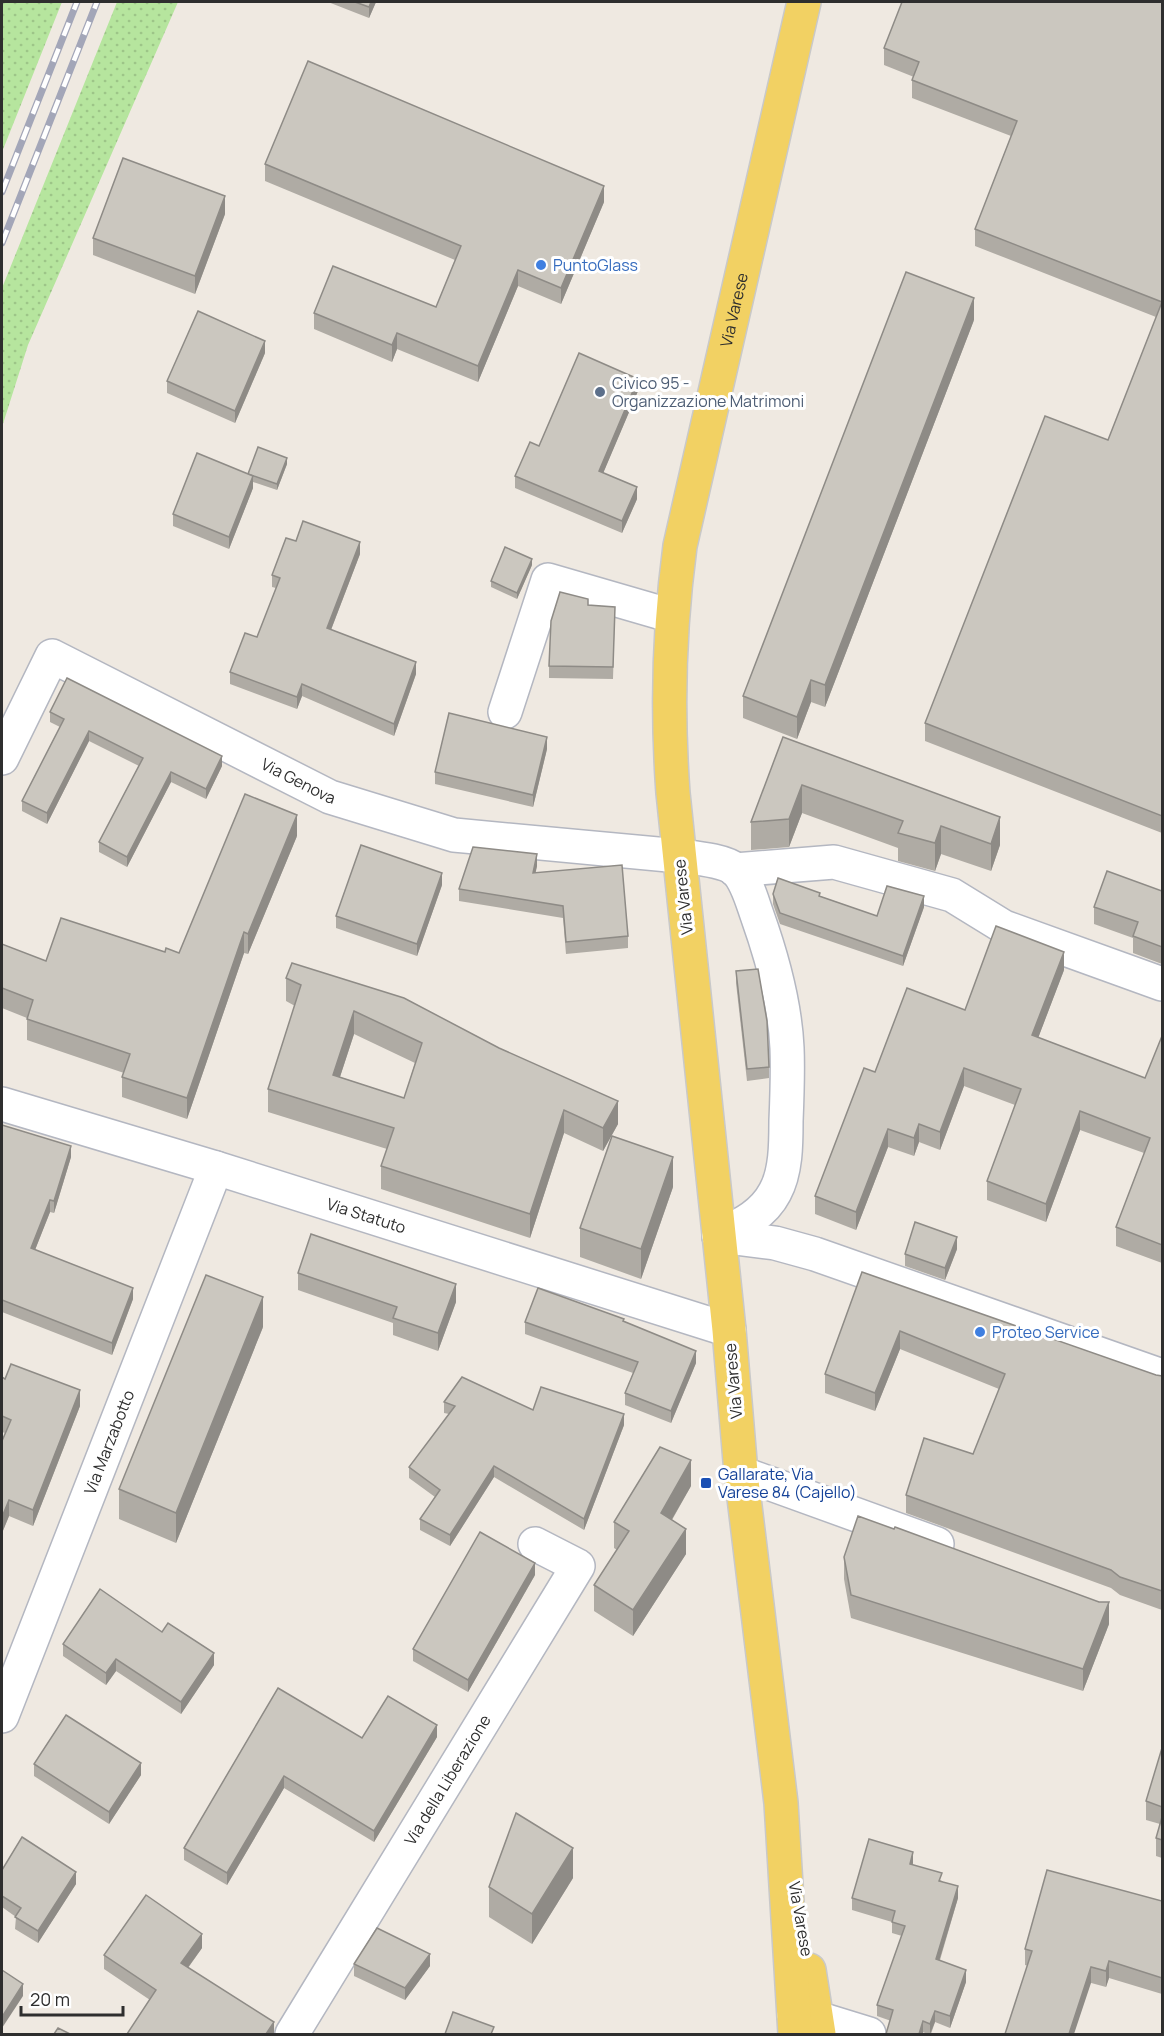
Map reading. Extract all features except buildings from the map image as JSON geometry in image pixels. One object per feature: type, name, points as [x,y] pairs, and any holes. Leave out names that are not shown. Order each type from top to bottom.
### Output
[{"type":"main road","name":"Via Varese","points":[[804,2],[680,546],[672,616],[670,734],[679,856],[729,1330],[741,1473],[806,2025]]},
{"type":"street","points":[[505,712],[548,580],[672,616]]},
{"type":"street","name":"Via Genova","points":[[2,758],[52,656],[330,797],[454,835],[679,856]]},
{"type":"street","points":[[679,856],[715,862],[735,870],[834,862],[952,895],[1004,927],[1162,984]]},
{"type":"street","points":[[719,1236],[747,1221],[766,1207],[776,1190],[782,1172],[786,1140],[787,1046],[781,1002],[769,951],[754,907],[744,883],[735,870]]},
{"type":"street","name":"Via Statuto","points":[[2,1104],[216,1168],[729,1330]]},
{"type":"street","name":"Via Marzabotto","points":[[2,1716],[216,1168]]},
{"type":"street","points":[[719,1236],[775,1243],[815,1254],[1162,1376]]},
{"type":"street","points":[[741,1473],[962,1554]]},
{"type":"street","name":"Via della Liberazione","points":[[292,2034],[578,1566],[535,1544]]},
{"type":"street","points":[[806,2025],[868,2034]]},
{"type":"green space","points":[[2,2],[62,2],[2,152]]},
{"type":"green space","points":[[117,2],[178,2],[28,345],[2,427],[2,288]]},
{"type":"railway","points":[[2,192],[77,2]]},
{"type":"railway","points":[[2,243],[97,2]]},
{"type":"place","name":"PuntoGlass","points":[[541,265]]},
{"type":"place","name":"Civico 95 - Organizzazione Matrimoni","points":[[600,392]]},
{"type":"place","name":"Proteo Service","points":[[980,1332]]},
{"type":"place","name":"Gallarate, Via Varese 84 (Cajello)","points":[[706,1483]]}]
